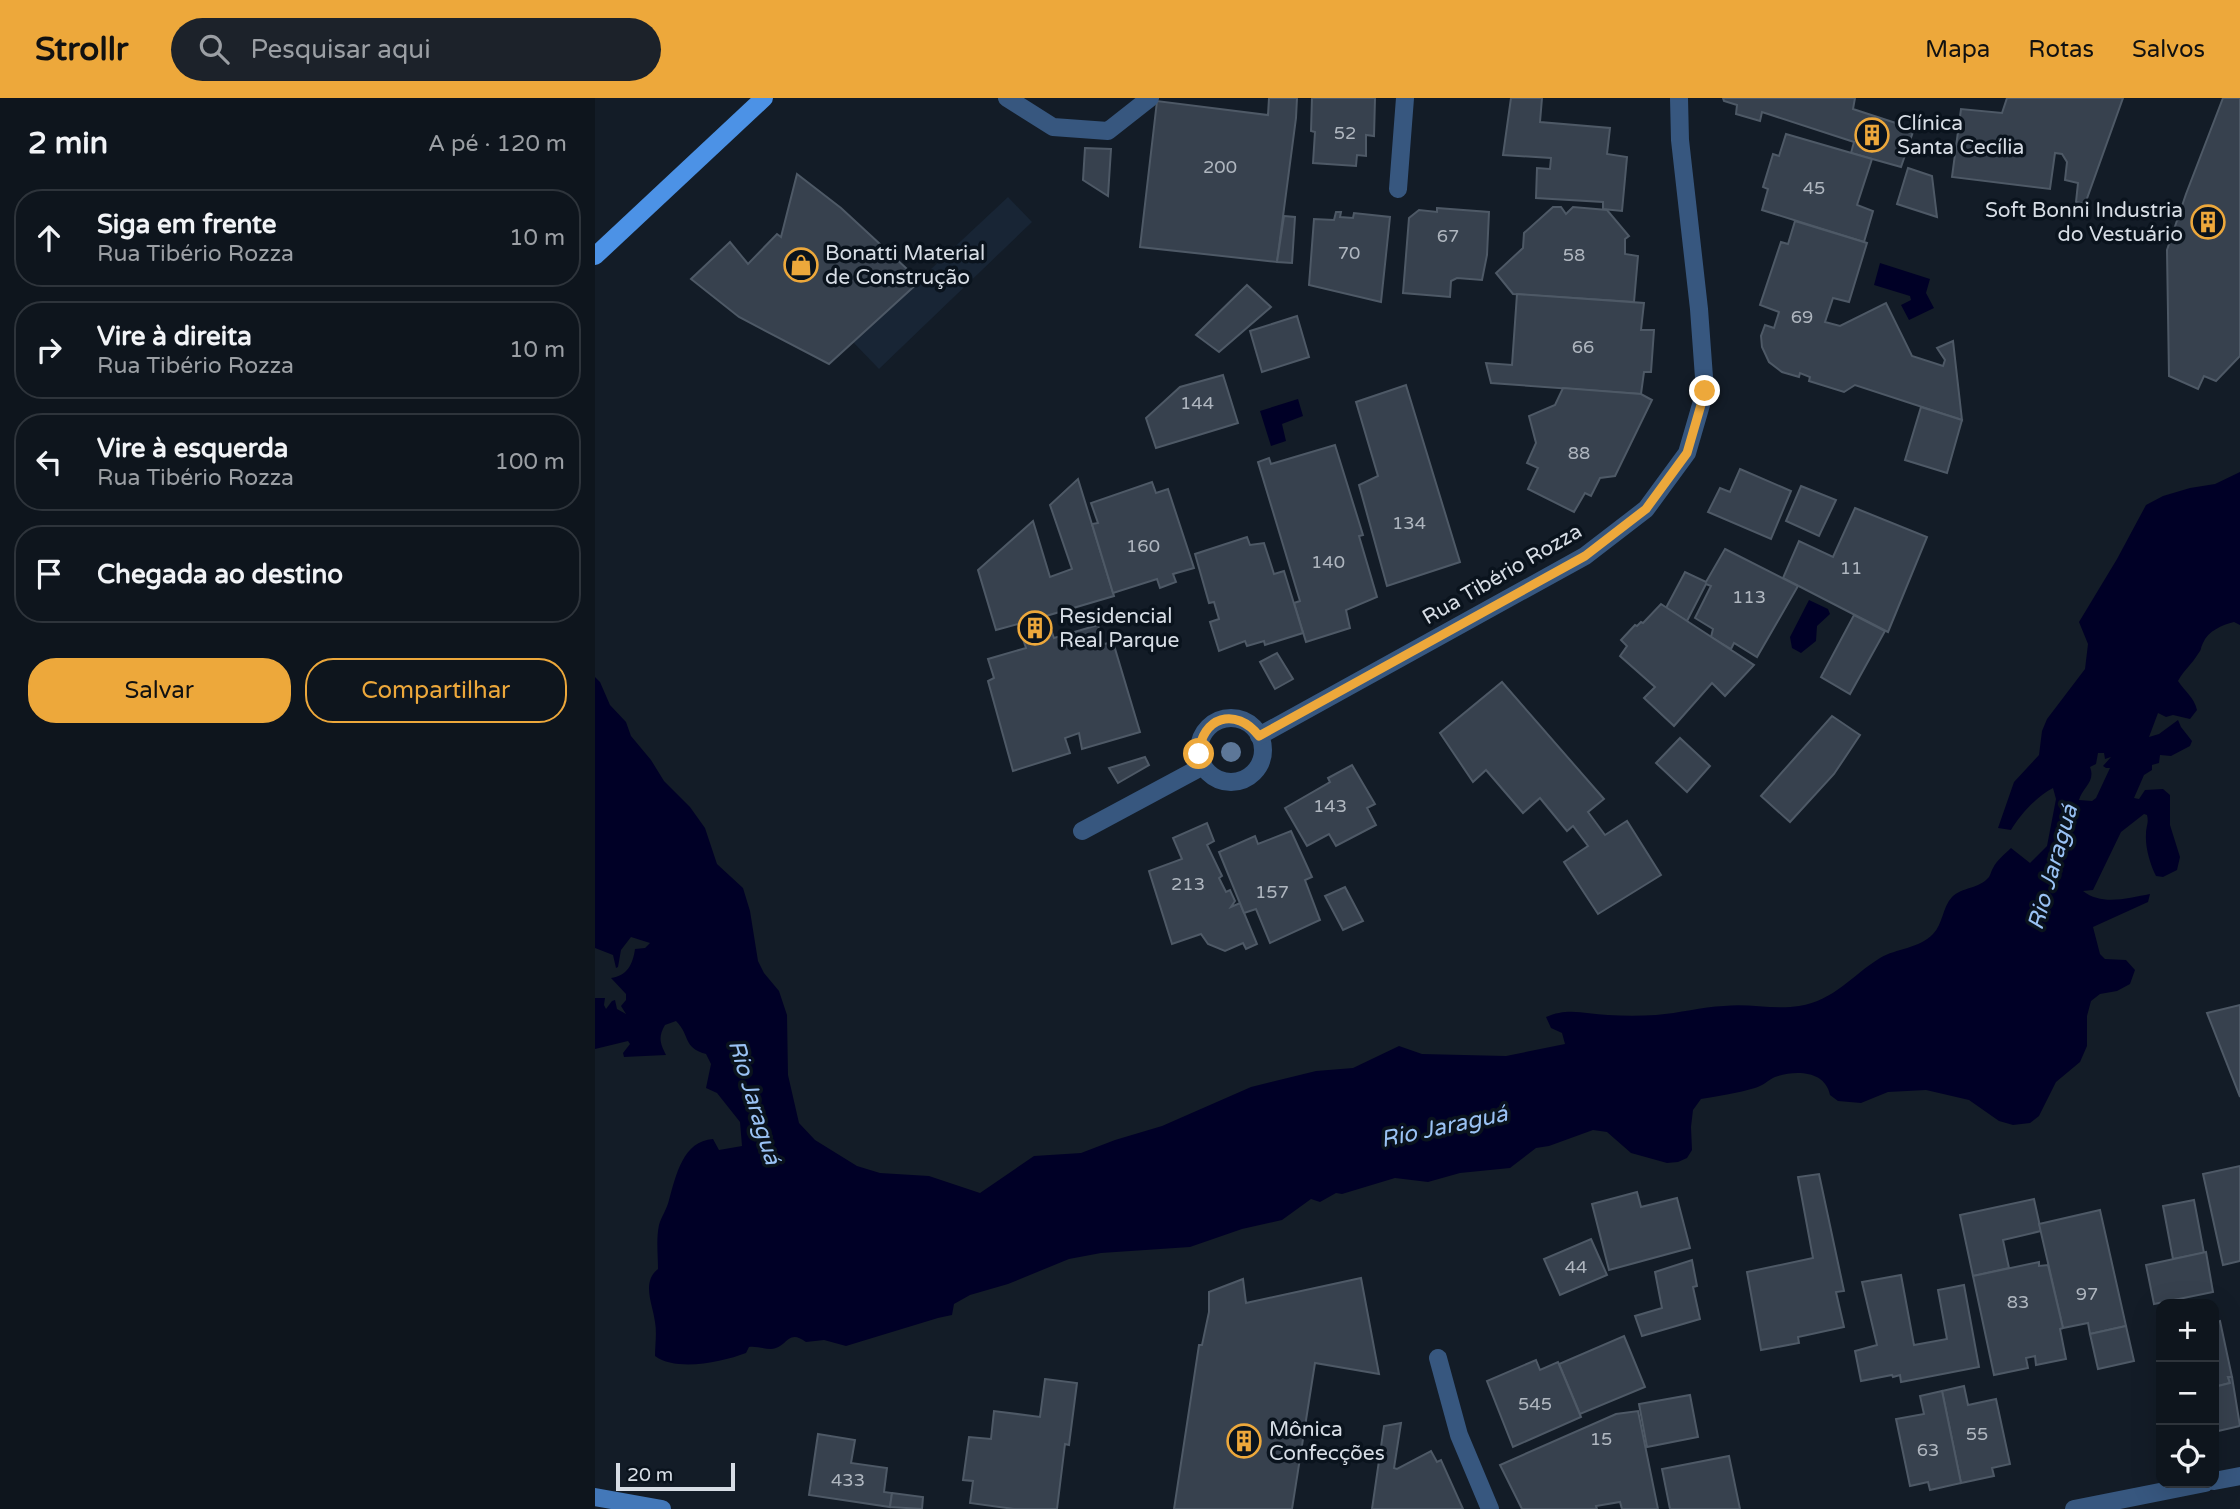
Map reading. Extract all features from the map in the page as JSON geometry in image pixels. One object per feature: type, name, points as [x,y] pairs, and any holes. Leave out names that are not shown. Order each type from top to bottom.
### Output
[{"type":"main road","points":[[595,256],[764,98]]},
{"type":"main road","points":[[595,1497],[662,1509]]},
{"type":"street","points":[[1007,98],[1053,127],[1108,131],[1150,98]]},
{"type":"street","points":[[1398,189],[1405,98]]},
{"type":"street","name":"Rua Tibério Rozza","points":[[1259,736],[1585,556],[1646,509],[1687,453],[1705,391],[1679,98]]},
{"type":"street","points":[[1227,718],[1240,719],[1251,725],[1259,736],[1263,747],[1261,760],[1256,770],[1246,778],[1235,782],[1222,781],[1203,766],[1199,754],[1200,741],[1206,730],[1216,722],[1227,718]]},
{"type":"street","points":[[1082,831],[1203,766]]},
{"type":"street","points":[[1438,1358],[1459,1435],[1490,1509]]},
{"type":"street","points":[[2219,1480],[2240,1476]]},
{"type":"street","points":[[2074,1509],[2180,1488]]},
{"type":"shaded area","points":[[1008,197],[1032,222],[879,369],[853,342]]},
{"type":"water","points":[[1880,263],[1930,279],[1926,293],[1934,308],[1909,320],[1901,305],[1911,300],[1910,296],[1874,285]]},
{"type":"water","points":[[1298,399],[1303,416],[1282,424],[1286,441],[1271,446],[1260,411]]},
{"type":"water","name":"Rio Jaraguá","points":[[2240,472],[2240,625],[2229,623],[2208,635],[2178,681],[2196,705],[2197,710],[2190,719],[2173,715],[2166,717],[2158,713],[2149,737],[2159,734],[2178,720],[2192,741],[2190,746],[2171,756],[2160,755],[2159,763],[2152,765],[2152,770],[2144,775],[2134,798],[2139,799],[2145,790],[2163,789],[2170,795],[2170,825],[2180,857],[2177,870],[2163,877],[2156,876],[2147,850],[2148,818],[2144,814],[2121,832],[2093,890],[2083,891],[2090,896],[2107,900],[2150,894],[2148,902],[2093,927],[2100,954],[2105,959],[2126,960],[2135,970],[2130,984],[2117,991],[2100,994],[2091,1001],[2087,1016],[2087,1046],[2080,1062],[2056,1082],[2039,1116],[2030,1123],[2013,1125],[1999,1121],[1969,1100],[1926,1090],[1888,1092],[1861,1103],[1838,1101],[1816,1076],[1791,1073],[1775,1077],[1755,1088],[1701,1099],[1693,1110],[1692,1150],[1687,1158],[1678,1162],[1667,1163],[1631,1153],[1607,1132],[1593,1130],[1536,1148],[1510,1168],[1460,1173],[1428,1182],[1395,1178],[1342,1194],[1336,1193],[1320,1202],[1311,1199],[1282,1220],[1242,1229],[1190,1247],[1101,1253],[1069,1259],[1008,1284],[970,1295],[954,1304],[952,1315],[846,1346],[824,1340],[806,1342],[795,1337],[777,1348],[749,1347],[746,1353],[700,1364],[675,1364],[655,1356],[656,1326],[649,1287],[653,1274],[658,1269],[659,1225],[678,1170],[694,1146],[703,1141],[713,1139],[719,1150],[742,1146],[740,1122],[717,1093],[706,1088],[711,1064],[706,1054],[693,1048],[676,1021],[665,1025],[661,1033],[661,1043],[666,1055],[624,1057],[623,1053],[630,1044],[628,1041],[595,1049],[595,998],[605,998],[606,1009],[615,1000],[617,1009],[626,1014],[621,1006],[626,1000],[626,994],[611,978],[621,975],[628,968],[635,949],[645,948],[650,943],[631,937],[621,950],[616,968],[613,955],[595,948],[595,677],[610,705],[626,722],[631,736],[664,781],[690,807],[705,828],[717,864],[743,888],[750,911],[758,961],[779,991],[787,1015],[788,1075],[799,1123],[815,1140],[857,1166],[880,1173],[929,1176],[980,1193],[1034,1156],[1081,1153],[1162,1126],[1251,1087],[1316,1071],[1353,1068],[1399,1046],[1422,1054],[1506,1056],[1565,1044],[1562,1033],[1551,1028],[1546,1017],[1562,1012],[1644,1016],[1733,1005],[1799,1006],[1823,999],[1880,958],[1921,943],[1936,930],[1952,897],[1985,881],[1997,862],[2011,848],[2030,863],[2047,846],[2056,799],[2053,788],[2029,806],[2011,830],[1998,828],[2014,782],[2039,755],[2042,731],[2047,719],[2085,669],[2088,644],[2079,622],[2146,505],[2163,496],[2215,484]],"holes":[[[2098,753],[2104,753],[2105,759],[2111,757],[2103,766],[2110,768],[2096,798],[2092,801],[2079,800],[2090,781],[2090,767],[2096,764]]]},
{"type":"water","points":[[1809,600],[1828,609],[1830,614],[1817,626],[1816,641],[1801,653],[1792,648],[1790,637]]},
{"type":"building","points":[[1269,98],[1297,98],[1277,262],[1140,247],[1157,101],[1268,115]]},
{"type":"building","points":[[1312,98],[1375,98],[1374,136],[1366,135],[1366,156],[1357,155],[1356,166],[1313,163],[1315,132],[1311,131]]},
{"type":"building","points":[[1511,98],[1542,98],[1540,122],[1610,128],[1607,154],[1627,157],[1622,211],[1603,209],[1603,202],[1536,198],[1537,168],[1550,169],[1551,158],[1503,155]]},
{"type":"building","name":"Clínica Santa Cecília","points":[[1723,98],[1855,98],[1853,109],[1914,129],[1901,167],[1851,153],[1854,142],[1762,112],[1760,121],[1736,114],[1737,105],[1724,101]]},
{"type":"building","points":[[2007,98],[2123,98],[2085,204],[2076,202],[2078,183],[2065,180],[2067,162],[2062,154],[2055,153],[2050,189],[1952,177],[1961,109],[2002,113]]},
{"type":"building","name":"Soft Bonni Industria do Vestuário","points":[[2223,98],[2240,98],[2240,356],[2216,381],[2204,376],[2198,389],[2169,376],[2167,250]]},
{"type":"building","points":[[1786,134],[1872,159],[1857,205],[1873,211],[1864,242],[1762,210],[1768,189],[1763,187],[1773,154],[1779,156]]},
{"type":"building","points":[[1085,148],[1111,149],[1108,196],[1083,180]]},
{"type":"building","points":[[1908,168],[1932,176],[1937,217],[1897,204]]},
{"type":"building","points":[[797,174],[841,208],[920,281],[829,364],[739,317],[691,279],[730,242],[748,264],[777,234],[781,237]]},
{"type":"building","points":[[1553,207],[1561,207],[1566,214],[1573,207],[1607,210],[1629,236],[1625,239],[1625,254],[1638,256],[1634,302],[1513,294],[1496,273],[1523,248],[1524,233]]},
{"type":"building","points":[[1437,208],[1489,212],[1487,255],[1482,280],[1457,278],[1451,281],[1450,297],[1403,293],[1409,218],[1419,210],[1437,212]]},
{"type":"building","points":[[1336,212],[1341,212],[1340,217],[1353,218],[1354,213],[1390,217],[1381,302],[1309,285],[1314,219],[1334,220]]},
{"type":"building","points":[[1284,216],[1295,217],[1292,263],[1277,262]]},
{"type":"building","points":[[1795,221],[1867,243],[1849,302],[1833,298],[1825,322],[1840,326],[1886,303],[1912,356],[1943,366],[1945,360],[1937,348],[1953,341],[1962,420],[1855,385],[1844,392],[1809,381],[1810,377],[1800,373],[1799,377],[1782,372],[1769,362],[1762,347],[1761,336],[1765,325],[1774,328],[1779,312],[1760,305],[1781,242],[1788,244]]},
{"type":"building","points":[[1247,285],[1271,307],[1219,352],[1196,335]]},
{"type":"building","points":[[1517,294],[1644,303],[1641,330],[1654,330],[1651,372],[1644,372],[1641,394],[1491,383],[1486,363],[1512,365]]},
{"type":"building","points":[[1297,316],[1309,357],[1262,372],[1250,331]]},
{"type":"building","points":[[1223,375],[1238,423],[1156,448],[1146,418],[1180,387]]},
{"type":"building","points":[[1406,385],[1460,562],[1387,586],[1359,485],[1378,476],[1356,402]]},
{"type":"building","points":[[1563,388],[1641,394],[1652,400],[1615,476],[1600,478],[1591,496],[1585,493],[1574,512],[1528,489],[1538,468],[1527,463],[1536,443],[1529,416],[1555,405]]},
{"type":"building","points":[[1921,407],[1962,420],[1947,473],[1905,460]]},
{"type":"building","points":[[1335,445],[1363,535],[1359,536],[1377,597],[1346,610],[1350,628],[1306,642],[1294,603],[1300,601],[1258,462],[1269,458],[1271,464]]},
{"type":"building","points":[[1740,469],[1791,491],[1771,539],[1708,512],[1720,488],[1730,492]]},
{"type":"building","name":"Residencial Real Parque","points":[[1078,479],[1114,596],[1046,616],[1054,638],[1098,625],[1104,644],[1113,642],[1140,732],[1082,749],[1079,733],[1065,738],[1070,753],[1013,771],[988,681],[994,678],[988,659],[1026,648],[1018,624],[996,630],[978,570],[1033,521],[1050,577],[1072,569],[1050,505]]},
{"type":"building","points":[[1152,482],[1156,493],[1168,489],[1194,568],[1173,574],[1176,582],[1160,588],[1157,579],[1113,593],[1092,524],[1098,523],[1091,503]]},
{"type":"building","points":[[1801,486],[1836,500],[1819,536],[1786,521]]},
{"type":"building","points":[[1855,508],[1927,537],[1888,632],[1783,578],[1799,541],[1833,557]]},
{"type":"building","points":[[1247,537],[1250,545],[1264,543],[1274,574],[1284,571],[1303,633],[1265,645],[1264,641],[1247,646],[1245,641],[1219,651],[1210,622],[1219,619],[1214,602],[1209,603],[1195,554]]},
{"type":"building","points":[[1725,549],[1798,586],[1757,657],[1734,643],[1731,649],[1711,637],[1713,629],[1695,618],[1711,586],[1706,584],[1687,621],[1666,608],[1685,572],[1706,582]]},
{"type":"building","points":[[1661,604],[1754,665],[1725,696],[1712,683],[1674,726],[1644,698],[1655,687],[1620,656],[1627,646],[1621,640]]},
{"type":"building","points":[[1854,615],[1885,631],[1850,694],[1821,677]]},
{"type":"building","points":[[1277,653],[1293,679],[1275,689],[1260,662]]},
{"type":"building","points":[[1502,682],[1604,799],[1588,812],[1605,835],[1627,821],[1661,875],[1598,914],[1564,862],[1588,846],[1573,826],[1567,831],[1540,798],[1523,813],[1486,770],[1473,782],[1440,733]]},
{"type":"building","points":[[1832,716],[1860,735],[1834,774],[1790,822],[1761,796]]},
{"type":"building","points":[[1680,738],[1710,766],[1687,792],[1656,763]]},
{"type":"building","points":[[1145,757],[1149,765],[1118,783],[1109,768]]},
{"type":"building","points":[[1352,765],[1375,804],[1367,808],[1376,825],[1336,846],[1329,834],[1307,846],[1285,808],[1330,782],[1328,778]]},
{"type":"building","points":[[1207,823],[1214,841],[1207,845],[1222,876],[1219,878],[1226,892],[1230,890],[1235,901],[1231,907],[1240,903],[1257,944],[1246,949],[1243,943],[1225,951],[1208,944],[1201,934],[1172,944],[1149,871],[1182,859],[1173,838]]},
{"type":"building","points":[[1291,831],[1312,877],[1305,880],[1320,920],[1270,943],[1256,909],[1244,913],[1219,852],[1255,836],[1258,844]]},
{"type":"building","points":[[1345,887],[1363,921],[1343,930],[1325,896]]},
{"type":"building","points":[[2240,1005],[2240,1097],[2207,1013]]},
{"type":"building","points":[[2240,1166],[2240,1261],[2223,1265],[2203,1174]]},
{"type":"building","points":[[1819,1174],[1844,1291],[1836,1292],[1844,1327],[1798,1337],[1799,1343],[1761,1350],[1747,1272],[1813,1258],[1798,1177]]},
{"type":"building","points":[[1637,1192],[1641,1207],[1677,1198],[1690,1248],[1609,1270],[1592,1204]]},
{"type":"building","points":[[2034,1199],[2041,1231],[2003,1240],[2009,1268],[1973,1276],[1960,1215]]},
{"type":"building","points":[[2194,1200],[2204,1253],[2173,1259],[2163,1206]]},
{"type":"building","points":[[2100,1210],[2126,1326],[2090,1334],[2088,1323],[2063,1328],[2039,1224]]},
{"type":"building","points":[[1591,1239],[1607,1275],[1560,1295],[1544,1259]]},
{"type":"building","points":[[2206,1252],[2213,1292],[2179,1299],[2156,1299],[2154,1304],[2146,1265]]},
{"type":"building","points":[[1692,1260],[1697,1286],[1693,1287],[1700,1319],[1642,1336],[1635,1316],[1662,1308],[1655,1272]]},
{"type":"building","points":[[2039,1262],[2039,1266],[2048,1265],[2063,1328],[2060,1329],[2066,1359],[2036,1365],[2035,1356],[2026,1358],[2028,1368],[1994,1375],[1973,1276]]},
{"type":"building","points":[[1901,1275],[1914,1345],[1947,1339],[1938,1290],[1964,1285],[1979,1367],[1901,1382],[1900,1375],[1861,1381],[1855,1351],[1877,1345],[1862,1282]]},
{"type":"building","name":"Mônica Confecções","points":[[1361,1278],[1379,1374],[1315,1363],[1292,1509],[1174,1509],[1199,1345],[1202,1345],[1209,1312],[1209,1292],[1243,1279],[1246,1303]]},
{"type":"building","points":[[2219,1321],[2232,1377],[2228,1377],[2230,1383],[2219,1386],[2219,1362]]},
{"type":"building","points":[[2126,1326],[2134,1361],[2098,1369],[2090,1334]]},
{"type":"building","points":[[1624,1336],[1645,1387],[1580,1414],[1559,1364]]},
{"type":"building","points":[[1536,1360],[1540,1370],[1558,1362],[1581,1417],[1513,1447],[1487,1381]]},
{"type":"building","points":[[2228,1377],[2232,1377],[2240,1426],[2219,1431],[2219,1386],[2230,1383]]},
{"type":"building","points":[[1045,1379],[1077,1383],[1069,1445],[1065,1444],[1057,1509],[1014,1509],[970,1503],[973,1481],[963,1480],[969,1437],[991,1439],[994,1411],[1040,1417]]},
{"type":"building","points":[[1964,1386],[1968,1405],[1996,1399],[2010,1464],[1992,1468],[1994,1476],[1961,1483],[1942,1391]]},
{"type":"building","points":[[1942,1391],[1961,1483],[1930,1490],[1928,1482],[1910,1486],[1896,1419],[1924,1414],[1920,1396]]},
{"type":"building","points":[[1690,1395],[1698,1437],[1647,1447],[1639,1404]]},
{"type":"building","points":[[1638,1411],[1658,1509],[1622,1509],[1620,1502],[1596,1506],[1597,1509],[1522,1509],[1500,1465],[1616,1414]]},
{"type":"building","points":[[1401,1423],[1394,1468],[1397,1469],[1431,1451],[1437,1462],[1441,1460],[1463,1509],[1372,1509],[1384,1426]]},
{"type":"building","points":[[818,1434],[855,1440],[851,1463],[887,1468],[884,1492],[892,1493],[890,1507],[809,1495]]},
{"type":"building","points":[[1729,1456],[1740,1509],[1670,1509],[1662,1469]]},
{"type":"building","points":[[892,1493],[923,1497],[922,1509],[890,1507]]},
{"type":"place","name":"Clínica Santa Cecília","points":[[1872,135]]},
{"type":"place","name":"Soft Bonni Industria do Vestuário","points":[[2208,222]]},
{"type":"place","name":"Bonatti Material de Construção","points":[[801,265]]},
{"type":"place","name":"Residencial Real Parque","points":[[1035,628]]},
{"type":"place","name":"Mônica Confecções","points":[[1244,1441]]},
{"type":"route","points":[[1199,754],[1200,741],[1206,730],[1216,722],[1227,718],[1240,719],[1251,725],[1259,736],[1585,556],[1646,509],[1687,453],[1705,391]]}]
